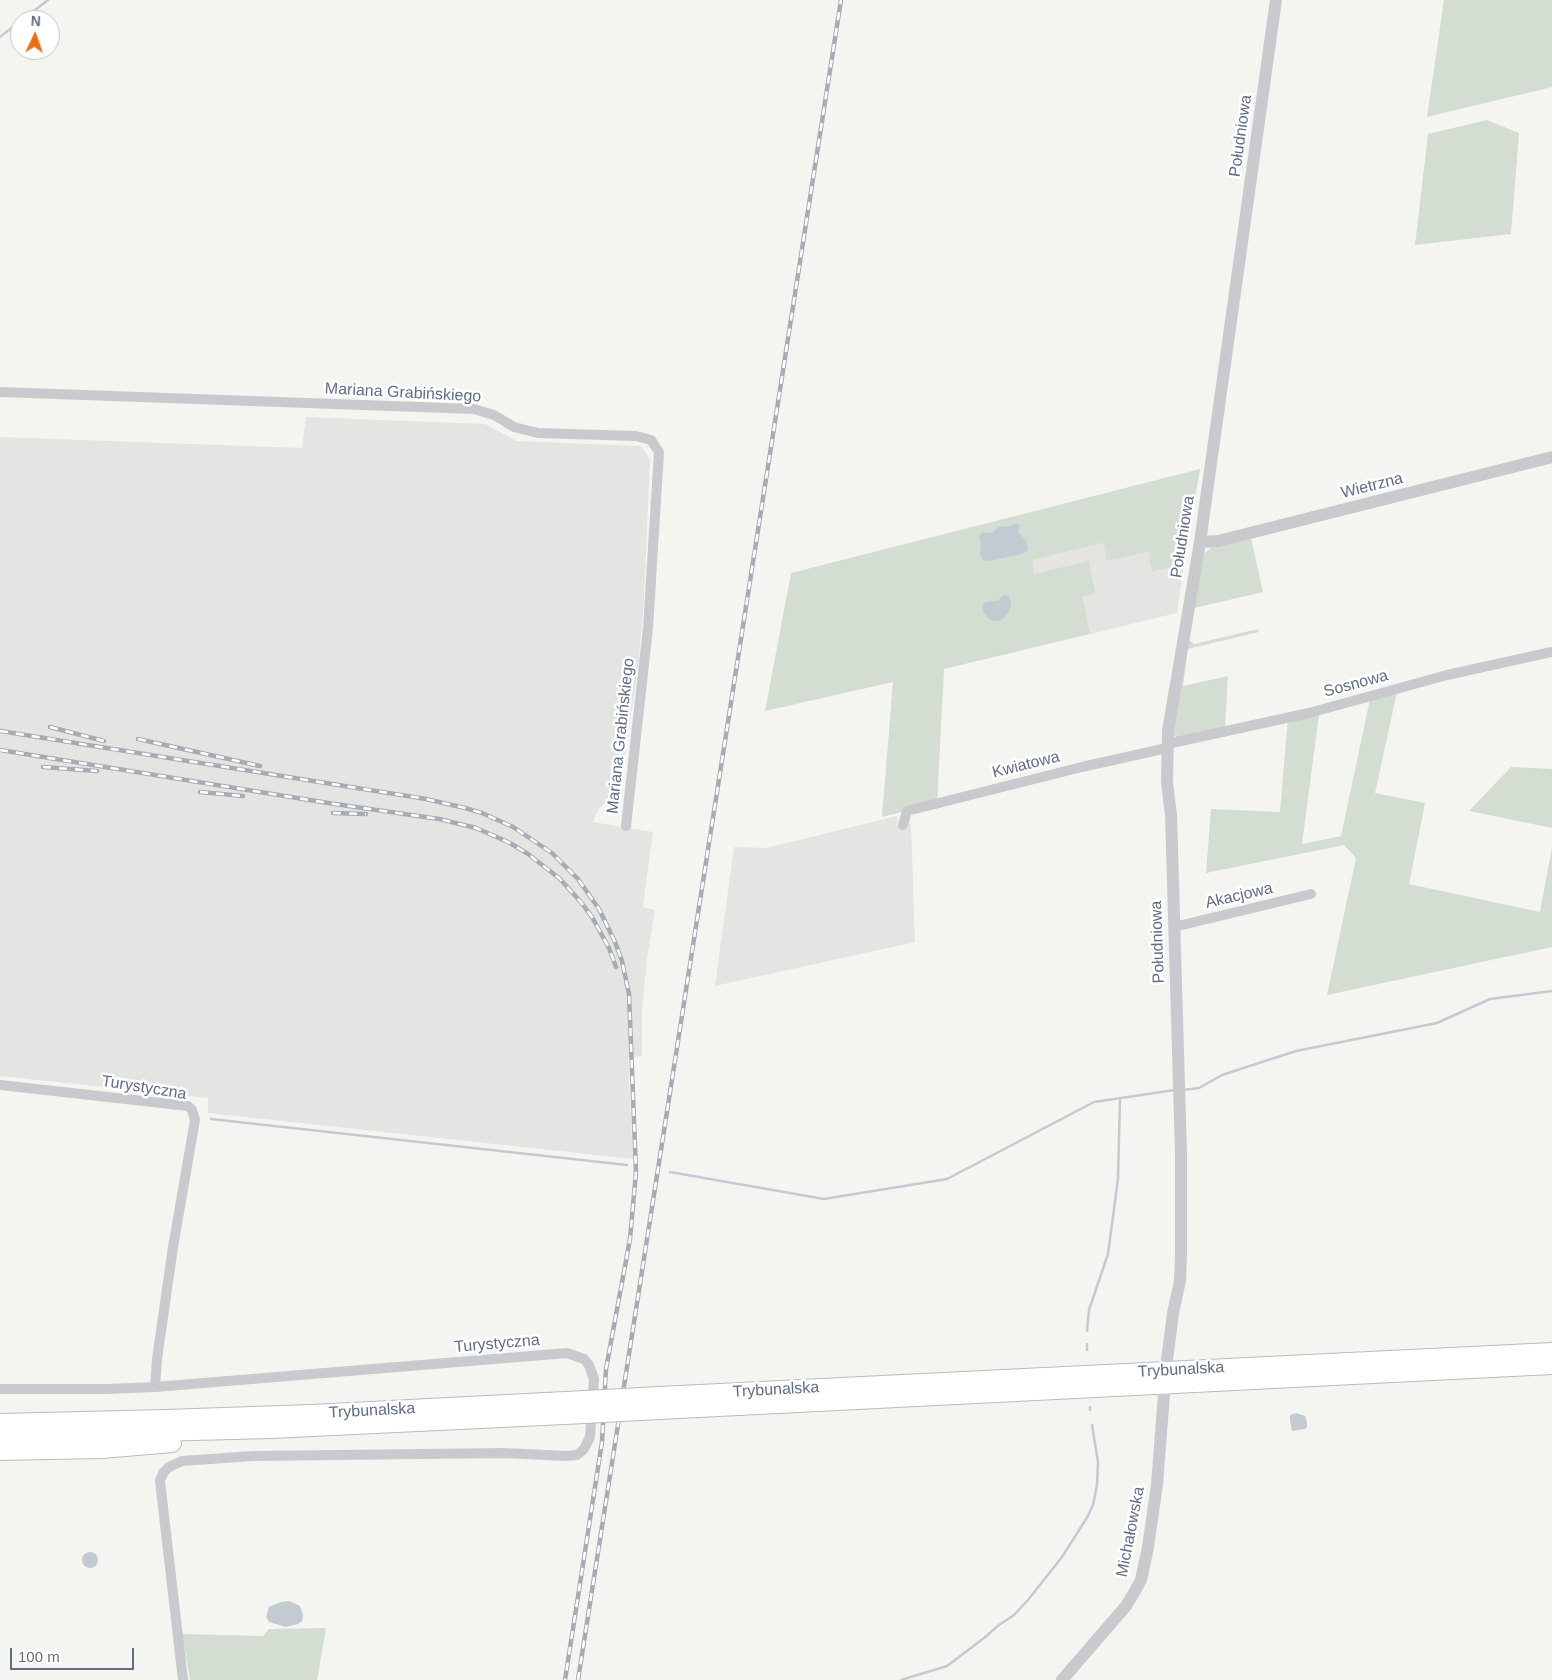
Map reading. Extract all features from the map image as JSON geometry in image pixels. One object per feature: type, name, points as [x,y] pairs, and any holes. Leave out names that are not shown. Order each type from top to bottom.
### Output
[{"type":"highway","name":"Trybunalska","points":[[0,1436],[271,1429],[585,1407],[1552,1352]]},
{"type":"highway","name":"Trybunalska","points":[[659,1403],[1552,1365]]},
{"type":"highway","name":"Trybunalska","points":[[0,1423],[585,1407]]},
{"type":"highway","points":[[0,1451],[116,1448],[179,1442],[271,1429]]},
{"type":"street","name":"Południowa","points":[[1166,1360],[1182,1256],[1179,1082],[1171,815],[1167,782],[1167,746],[1169,722],[1200,542],[1276,0]]},
{"type":"street","name":"Mariana Grabińskiego","points":[[0,392],[474,409],[494,415],[514,427],[538,434],[636,436],[651,440],[659,452],[648,628],[626,826]]},
{"type":"street","name":"Wietrzna","points":[[1200,542],[1218,541],[1552,457]]},
{"type":"street","name":"Sosnowa","points":[[1167,746],[1309,713],[1447,675],[1552,652]]},
{"type":"street","name":"Kwiatowa","points":[[903,825],[907,811],[1167,746]]},
{"type":"street","name":"Akacjowa","points":[[1174,927],[1312,894]]},
{"type":"street","name":"Turystyczna","points":[[0,1085],[188,1106],[192,1110],[195,1120],[173,1246],[157,1359],[155,1387],[567,1353],[584,1358],[592,1370],[594,1379],[590,1437],[581,1453],[572,1457],[504,1454],[253,1456],[182,1461],[169,1467],[162,1473],[160,1481],[184,1680]]},
{"type":"street","points":[[0,1389],[155,1387]]},
{"type":"street","name":"Michałowska","points":[[1062,1680],[1126,1606],[1136,1592],[1141,1580],[1157,1485],[1164,1394]]},
{"type":"shaded area","points":[[1444,0],[1552,0],[1552,87],[1427,117]]},
{"type":"shaded area","points":[[1487,120],[1519,133],[1511,234],[1415,245],[1428,134]]},
{"type":"shaded area","points":[[306,417],[485,424],[517,441],[641,446],[650,460],[644,600],[638,669],[621,782],[619,788],[598,810],[593,822],[653,832],[643,907],[655,910],[647,959],[642,1010],[642,1056],[628,1057],[633,1159],[208,1113],[208,1098],[0,1076],[0,437],[302,448]]},
{"type":"shaded area","points":[[1200,469],[1184,564],[1152,572],[1148,552],[1107,561],[1103,543],[1032,560],[1034,574],[1089,561],[1095,593],[1083,597],[1090,634],[944,669],[937,803],[882,817],[893,682],[765,711],[791,573]]},
{"type":"shaded area","points":[[1016,523],[1020,525],[1018,531],[1027,543],[1028,550],[1022,554],[989,561],[983,560],[980,554],[981,545],[979,537],[982,532],[992,533],[1000,526],[1007,527]]},
{"type":"shaded area","points":[[1251,538],[1263,592],[1194,608],[1189,640],[1194,644],[1258,629],[1259,632],[1184,650],[1201,556],[1212,547]]},
{"type":"shaded area","points":[[1103,543],[1107,561],[1148,552],[1152,572],[1184,564],[1177,613],[1090,634],[1083,596],[1034,574],[1031,560]]},
{"type":"shaded area","points":[[1003,595],[1009,596],[1011,601],[1008,613],[999,621],[990,620],[984,613],[982,606],[986,602],[998,601]]},
{"type":"shaded area","points":[[1184,656],[1187,656],[1183,686],[1228,676],[1225,727],[1178,738],[1174,736],[1172,730]]},
{"type":"shaded area","points":[[1397,692],[1375,793],[1425,803],[1409,884],[1540,912],[1552,847],[1552,947],[1327,995],[1356,858],[1344,845],[1206,873],[1211,809],[1280,812],[1288,718],[1319,715],[1302,844],[1341,836],[1370,699]]},
{"type":"shaded area","points":[[1511,767],[1552,769],[1552,828],[1469,811]]},
{"type":"shaded area","points":[[897,816],[897,825],[911,824],[915,942],[715,986],[734,847],[766,848]]},
{"type":"shaded area","points":[[1296,1413],[1305,1416],[1307,1427],[1292,1431],[1290,1415]]},
{"type":"shaded area","points":[[90,1552],[98,1560],[90,1568],[82,1560]]},
{"type":"shaded area","points":[[289,1601],[300,1606],[303,1615],[302,1621],[286,1627],[269,1622],[266,1617],[269,1607]]},
{"type":"shaded area","points":[[326,1628],[317,1680],[190,1680],[182,1634],[263,1636],[269,1629]]},
{"type":"waterway","points":[[35,10],[48,0]]},
{"type":"waterway","points":[[0,37],[10,29]]},
{"type":"waterway","points":[[1183,1090],[1199,1088],[1222,1075],[1296,1051],[1437,1023],[1490,999],[1552,991]]},
{"type":"waterway","points":[[670,1172],[824,1199],[947,1179],[1094,1102],[1175,1090]]},
{"type":"waterway","points":[[1087,1331],[1089,1310],[1108,1254],[1118,1179],[1120,1098]]},
{"type":"waterway","points":[[211,1119],[627,1165]]},
{"type":"waterway","points":[[1087,1344],[1087,1350]]},
{"type":"waterway","points":[[901,1680],[947,1666],[984,1638],[1014,1615],[1062,1557],[1093,1505],[1097,1485],[1098,1462],[1092,1425]]},
{"type":"railway","points":[[578,1680],[841,0]]},
{"type":"railway","points":[[50,727],[104,741]]},
{"type":"railway","points":[[0,731],[426,799],[482,813],[513,827],[552,853],[578,879],[599,909],[622,961],[629,994],[636,1172],[630,1239],[606,1369],[602,1442],[565,1680]]},
{"type":"railway","points":[[138,739],[260,766]]},
{"type":"railway","points":[[0,750],[439,819],[476,828],[510,843],[528,854],[559,878],[592,917],[609,948],[616,967]]},
{"type":"railway","points":[[43,767],[97,771]]},
{"type":"railway","points":[[200,792],[243,796]]},
{"type":"railway","points":[[333,813],[366,814]]}]
